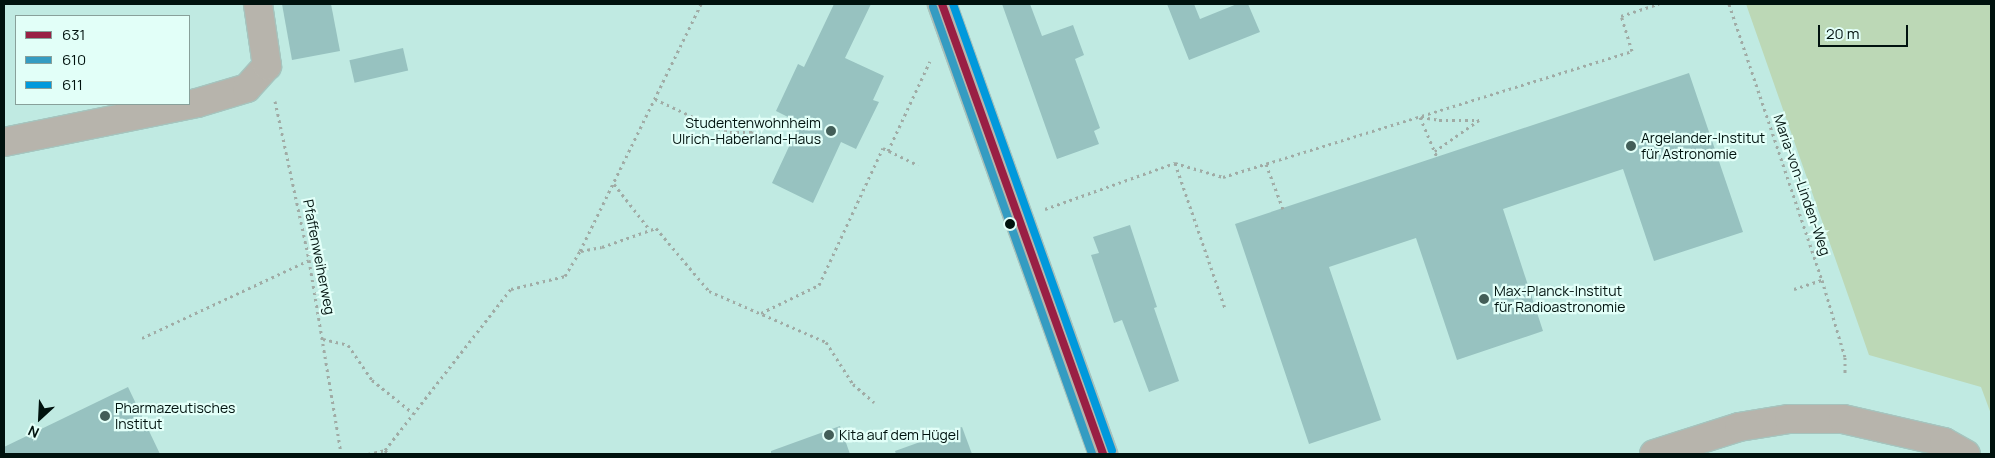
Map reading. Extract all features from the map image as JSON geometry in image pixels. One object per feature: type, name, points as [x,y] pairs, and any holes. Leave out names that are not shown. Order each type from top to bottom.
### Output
[{"type":"street","points":[[4,142],[198,104],[247,88],[268,66],[258,4]]},
{"type":"street","points":[[942,4],[1103,454]]},
{"type":"street","points":[[1654,454],[1739,427],[1789,419],[1843,419],[1944,442],[1966,454]]},
{"type":"path","points":[[368,454],[385,450],[511,289],[565,276],[614,184],[701,4]]},
{"type":"path","points":[[1044,209],[1175,163],[1224,177],[1632,51],[1621,16],[1659,4]]},
{"type":"path","name":"Maria-von-Linden-Weg","points":[[1729,4],[1822,280],[1845,357],[1845,376]]},
{"type":"path","points":[[888,151],[931,59]]},
{"type":"path","name":"Pfaffenweiherweg","points":[[268,66],[309,260],[341,454]]},
{"type":"path","points":[[656,99],[712,126],[730,132],[752,132],[779,144]]},
{"type":"path","points":[[1420,117],[1437,157]]},
{"type":"path","points":[[1420,117],[1439,120],[1479,120],[1435,151]]},
{"type":"path","points":[[760,314],[819,285],[883,148],[918,165]]},
{"type":"path","points":[[1175,163],[1225,308]]},
{"type":"path","points":[[1266,164],[1283,208]]},
{"type":"path","points":[[614,184],[650,230]]},
{"type":"path","points":[[580,251],[602,247],[656,228],[710,291],[826,342],[853,384],[874,402]]},
{"type":"path","points":[[142,338],[309,260]]},
{"type":"path","points":[[1794,289],[1822,280]]},
{"type":"path","points":[[323,339],[348,345],[372,380],[413,413]]},
{"type":"path","points":[[385,450],[388,454]]},
{"type":"green space","points":[[1746,4],[1991,4],[1991,414],[1981,387],[1869,355]]},
{"type":"building","points":[[282,4],[331,4],[340,51],[292,60]]},
{"type":"building","name":"Studentenwohnheim Ulrich-Haberland-Haus","points":[[834,4],[871,4],[845,58],[884,76],[873,100],[879,102],[856,149],[841,142],[813,203],[772,183],[800,123],[776,111],[798,64],[804,67]]},
{"type":"building","points":[[1002,4],[1030,4],[1042,36],[1073,25],[1084,55],[1075,59],[1100,128],[1094,131],[1099,144],[1057,159]]},
{"type":"building","points":[[1167,4],[1194,4],[1200,19],[1237,4],[1248,4],[1260,32],[1189,60]]},
{"type":"building","points":[[403,48],[408,70],[355,83],[349,60]]},
{"type":"building","name":"Max-Planck-Institut für Radioastronomie","points":[[1689,73],[1743,232],[1654,261],[1623,169],[1503,209],[1543,331],[1457,360],[1416,238],[1329,267],[1381,420],[1309,444],[1235,224]]},
{"type":"building","points":[[1130,225],[1157,307],[1154,308],[1179,381],[1149,392],[1122,320],[1114,323],[1091,255],[1099,253],[1093,237]]},
{"type":"building","name":"Pharmazeutisches Institut","points":[[128,387],[160,454],[4,454],[4,447]]},
{"type":"building","name":"Kita auf dem Hügel","points":[[840,426],[850,454],[771,454],[771,451]]},
{"type":"building","points":[[962,427],[972,454],[896,454],[895,451]]},
{"type":"transit line","name":"631","points":[[942,4],[1103,454]]},
{"type":"transit line","name":"611","points":[[953,4],[1112,451]]},
{"type":"transit line","name":"610","points":[[933,7],[1092,454]]},
{"type":"place","name":"Studentenwohnheim Ulrich-Haberland-Haus","points":[[831,131]]},
{"type":"place","name":"Argelander-Institut für Astronomie","points":[[1631,146]]},
{"type":"place","name":"Max-Planck-Institut für Radioastronomie","points":[[1484,299]]},
{"type":"place","name":"Pharmazeutisches Institut","points":[[105,416]]},
{"type":"place","name":"Kita auf dem Hügel","points":[[829,435]]}]
